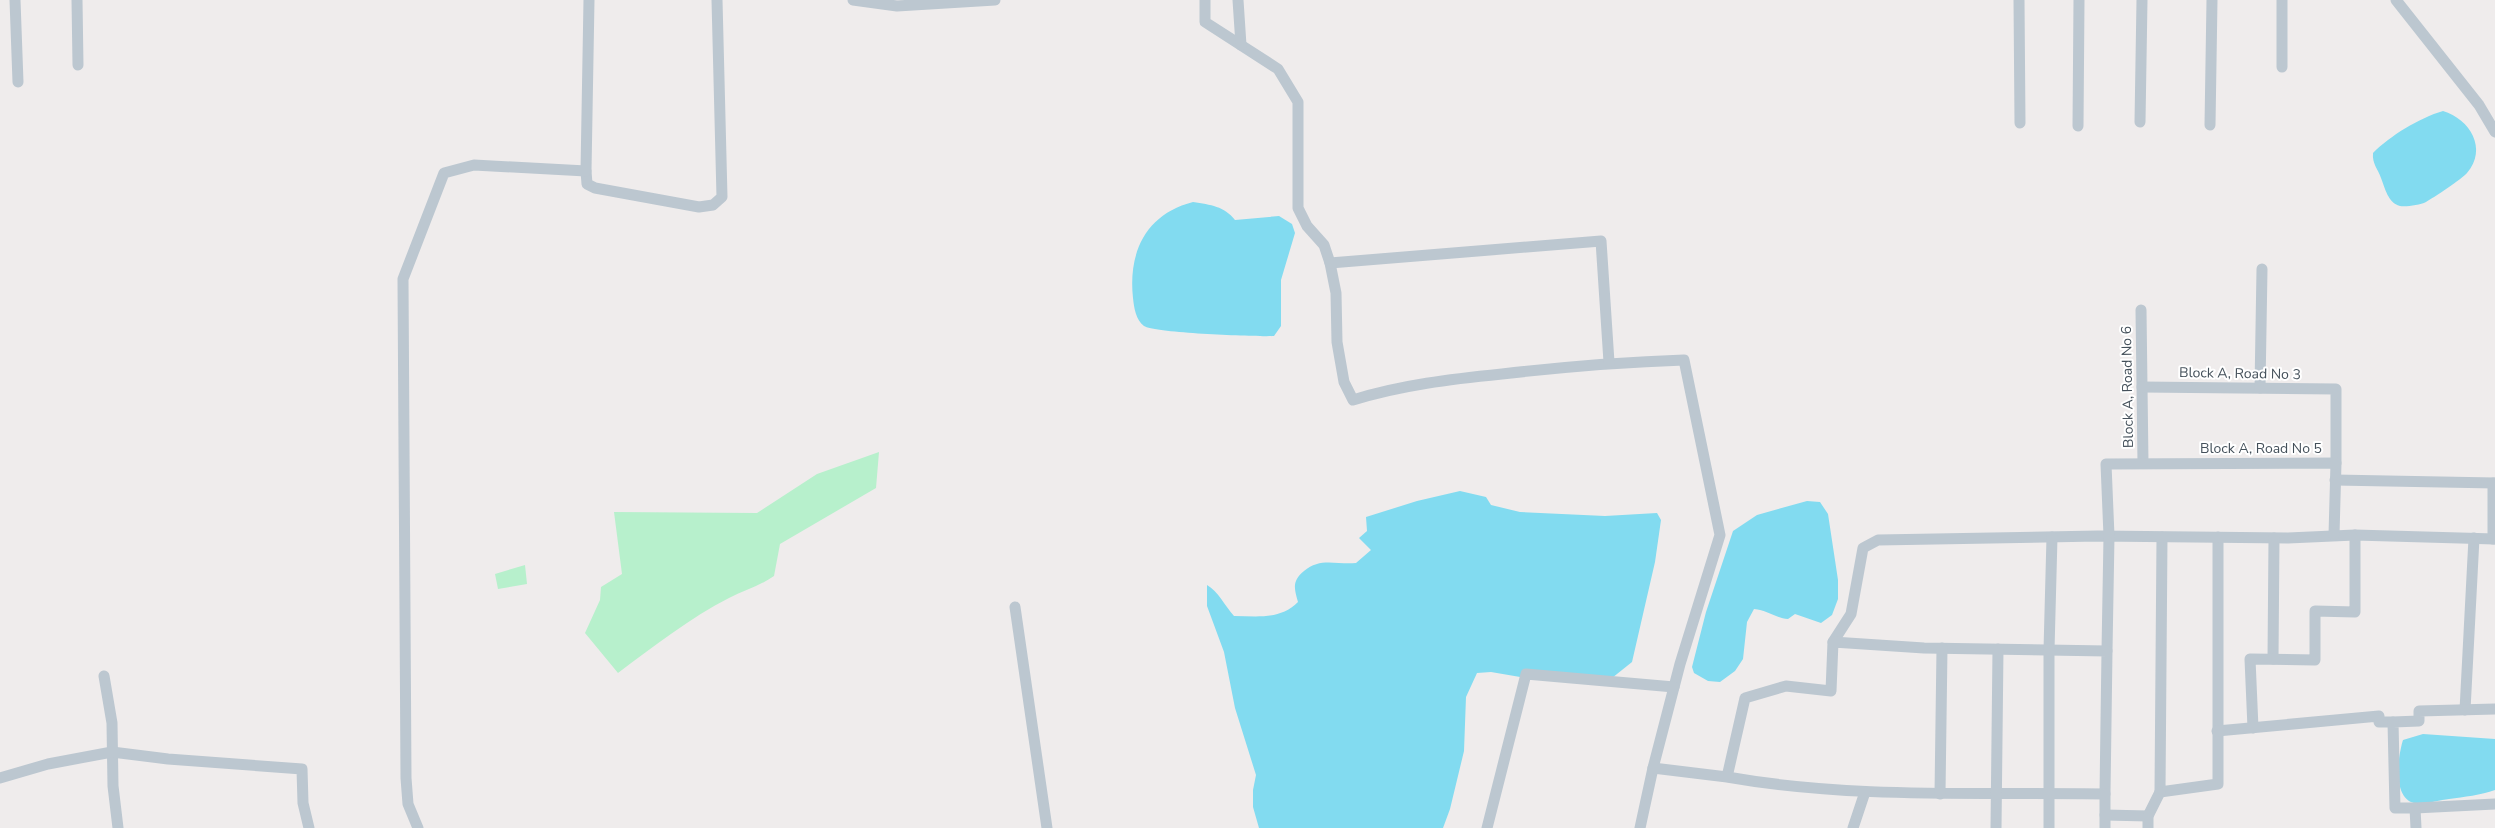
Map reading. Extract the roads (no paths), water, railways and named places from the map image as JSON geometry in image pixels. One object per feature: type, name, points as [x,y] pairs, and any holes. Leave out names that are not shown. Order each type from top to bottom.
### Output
[{"type":"street","points":[[15,0],[18,82]]},
{"type":"street","points":[[77,0],[78,65]]},
{"type":"street","points":[[589,0],[587,184],[595,188],[699,207],[713,205],[722,197],[716,0]]},
{"type":"street","points":[[853,0],[897,6],[953,1],[995,0]]},
{"type":"street","points":[[1205,0],[1205,22],[1278,69],[1298,102],[1298,208],[1307,226],[1324,245],[1330,263],[1336,293],[1338,342],[1344,382],[1353,400],[1377,392],[1458,379],[1609,362],[1684,360],[1720,535],[1674,687],[1640,828]]},
{"type":"street","points":[[1238,0],[1241,45]]},
{"type":"street","points":[[2019,0],[2020,123]]},
{"type":"street","points":[[2078,126],[2079,0]]},
{"type":"street","points":[[2140,122],[2142,0]]},
{"type":"street","points":[[2210,125],[2212,0]]},
{"type":"street","points":[[2282,0],[2282,67]]},
{"type":"street","points":[[2396,0],[2479,105],[2495,132]]},
{"type":"street","points":[[418,828],[408,804],[406,778],[403,279],[444,173],[474,165],[586,171]]},
{"type":"street","points":[[1330,263],[1601,241],[1609,362]]},
{"type":"street","points":[[2260,388],[2262,269]]},
{"type":"street","name":"Block A, Road No 6","points":[[2141,310],[2143,463]]},
{"type":"street","name":"Block A, Road No 3","points":[[2142,387],[2336,389],[2336,463]]},
{"type":"street","name":"Block A, Road No 5","points":[[2108,536],[2106,464],[2143,463],[2336,463],[2334,535]]},
{"type":"street","points":[[1727,777],[1745,698],[1786,686],[1831,691],[1833,642],[1851,614],[1863,548],[1878,540],[2108,536],[2274,538],[2334,535],[2494,539],[2494,483],[2335,480]]},
{"type":"street","points":[[2253,728],[2250,659],[2316,660],[2315,611],[2355,612],[2355,535]]},
{"type":"street","points":[[2105,828],[2108,536]]},
{"type":"street","points":[[2049,828],[2049,650],[2052,537]]},
{"type":"street","points":[[2105,815],[2148,822],[2160,792],[2162,537]]},
{"type":"street","points":[[2160,792],[2218,784],[2218,537]]},
{"type":"street","points":[[2273,659],[2274,538]]},
{"type":"street","points":[[2465,710],[2474,538]]},
{"type":"street","points":[[1015,607],[1046,828]]},
{"type":"street","points":[[1833,642],[1942,648],[2107,651]]},
{"type":"street","points":[[1940,794],[1942,648]]},
{"type":"street","points":[[1996,828],[1998,649]]},
{"type":"street","points":[[1487,828],[1526,674],[1674,687]]},
{"type":"street","points":[[104,676],[112,723],[112,752],[118,828]]},
{"type":"street","points":[[2218,731],[2379,716],[2379,722],[2419,721],[2419,711],[2495,709]]},
{"type":"street","points":[[2393,722],[2395,808],[2495,804]]},
{"type":"street","points":[[0,778],[48,764],[112,752],[168,759],[302,769],[303,803],[308,828]]},
{"type":"street","points":[[1653,768],[1727,777],[1776,786],[1865,792],[1996,795],[2050,793],[2105,794]]},
{"type":"street","points":[[1853,828],[1865,792]]},
{"type":"street","points":[[2415,808],[2416,828]]},
{"type":"water","points":[[2443,111],[2461,121],[2473,136],[2476,154],[2473,164],[2464,176],[2426,202],[2400,206],[2390,198],[2374,163],[2373,153],[2405,128]]},
{"type":"water","points":[[1193,202],[1222,209],[1235,220],[1279,216],[1292,224],[1295,233],[1281,280],[1281,326],[1274,336],[1167,331],[1144,326],[1139,321],[1134,306],[1132,281],[1137,251],[1152,226],[1163,216]]},
{"type":"water","points":[[1460,491],[1486,497],[1491,505],[1520,512],[1605,516],[1657,513],[1661,520],[1655,562],[1632,662],[1612,678],[1526,678],[1491,672],[1477,673],[1466,697],[1464,751],[1450,809],[1443,828],[1259,828],[1253,807],[1253,790],[1256,775],[1235,708],[1224,652],[1207,606],[1207,585],[1218,595],[1234,616],[1268,616],[1284,612],[1298,602],[1295,585],[1297,578],[1304,571],[1316,564],[1322,563],[1356,563],[1371,550],[1359,538],[1367,531],[1366,517],[1417,501]]},
{"type":"water","points":[[1807,501],[1820,502],[1828,514],[1838,580],[1838,599],[1832,615],[1821,623],[1795,614],[1788,619],[1754,609],[1747,622],[1743,659],[1735,671],[1720,682],[1708,681],[1694,673],[1692,667],[1706,612],[1733,531],[1757,515]]},
{"type":"water","points":[[2423,734],[2495,739],[2495,790],[2472,796],[2423,803],[2414,803],[2407,799],[2402,793],[2398,775],[2401,747],[2403,740]]}]
